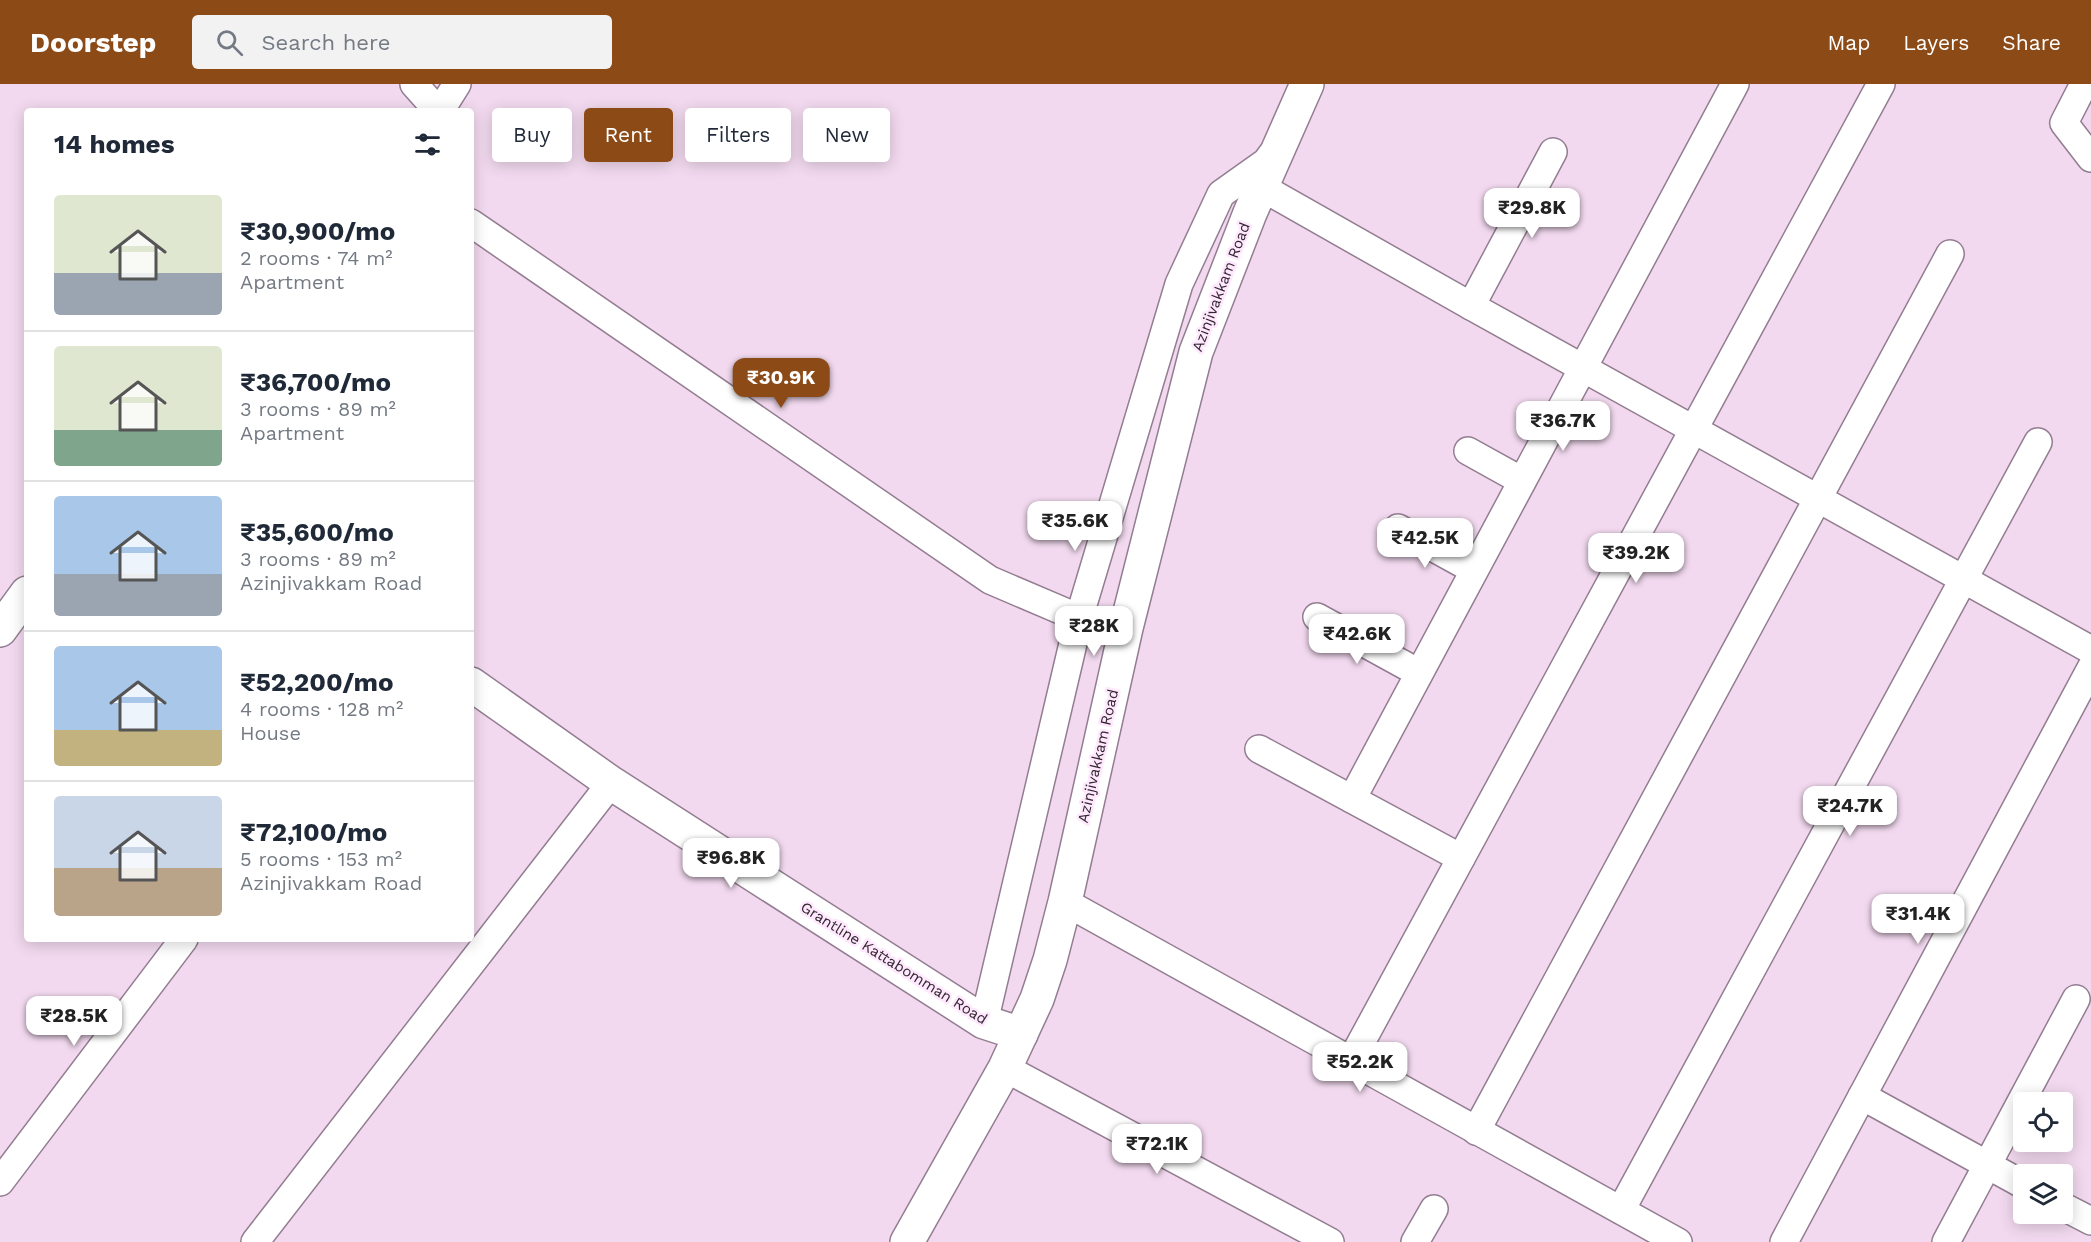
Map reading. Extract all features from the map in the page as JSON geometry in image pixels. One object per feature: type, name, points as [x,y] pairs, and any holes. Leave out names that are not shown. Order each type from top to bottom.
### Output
[{"type":"street","points":[[414,84],[436,108]]},
{"type":"street","points":[[441,108],[456,84]]},
{"type":"street","name":"Azinjivakkam Road","points":[[907,1242],[1005,1068],[1037,999],[1065,902],[1126,628],[1196,352],[1261,187],[1306,84]]},
{"type":"street","points":[[1352,799],[1735,84]]},
{"type":"street","points":[[1350,1061],[1881,84]]},
{"type":"street","points":[[2084,84],[2064,123],[2091,158]]},
{"type":"street","points":[[984,1022],[1078,618],[1179,284],[1221,194],[1266,162],[1283,138]]},
{"type":"street","points":[[1470,306],[1553,152]]},
{"type":"street","points":[[1261,187],[1470,306],[2091,650]]},
{"type":"street","points":[[474,225],[990,580],[1078,618]]},
{"type":"street","points":[[1476,1131],[1950,254]]},
{"type":"street","points":[[1621,1210],[2038,442]]},
{"type":"street","points":[[1468,452],[1522,481]]},
{"type":"street","points":[[1398,528],[1474,570]]},
{"type":"street","points":[[0,630],[24,597]]},
{"type":"street","points":[[1317,617],[1419,673]]},
{"type":"street","points":[[1784,1242],[2091,668]]},
{"type":"street","name":"Grantline Kattabomman Road","points":[[474,686],[611,783],[984,1022],[1021,1034]]},
{"type":"street","points":[[1259,749],[1461,858]]},
{"type":"street","points":[[255,1242],[611,783]]},
{"type":"street","points":[[1065,902],[1678,1242]]},
{"type":"street","points":[[0,1182],[182,942]]},
{"type":"street","points":[[1946,1242],[2076,999]]},
{"type":"street","points":[[1005,1068],[1330,1242]]},
{"type":"street","points":[[1862,1096],[2013,1179]]},
{"type":"street","points":[[1415,1242],[1434,1209]]},
{"type":"street","points":[[2073,1212],[2091,1221]]}]
